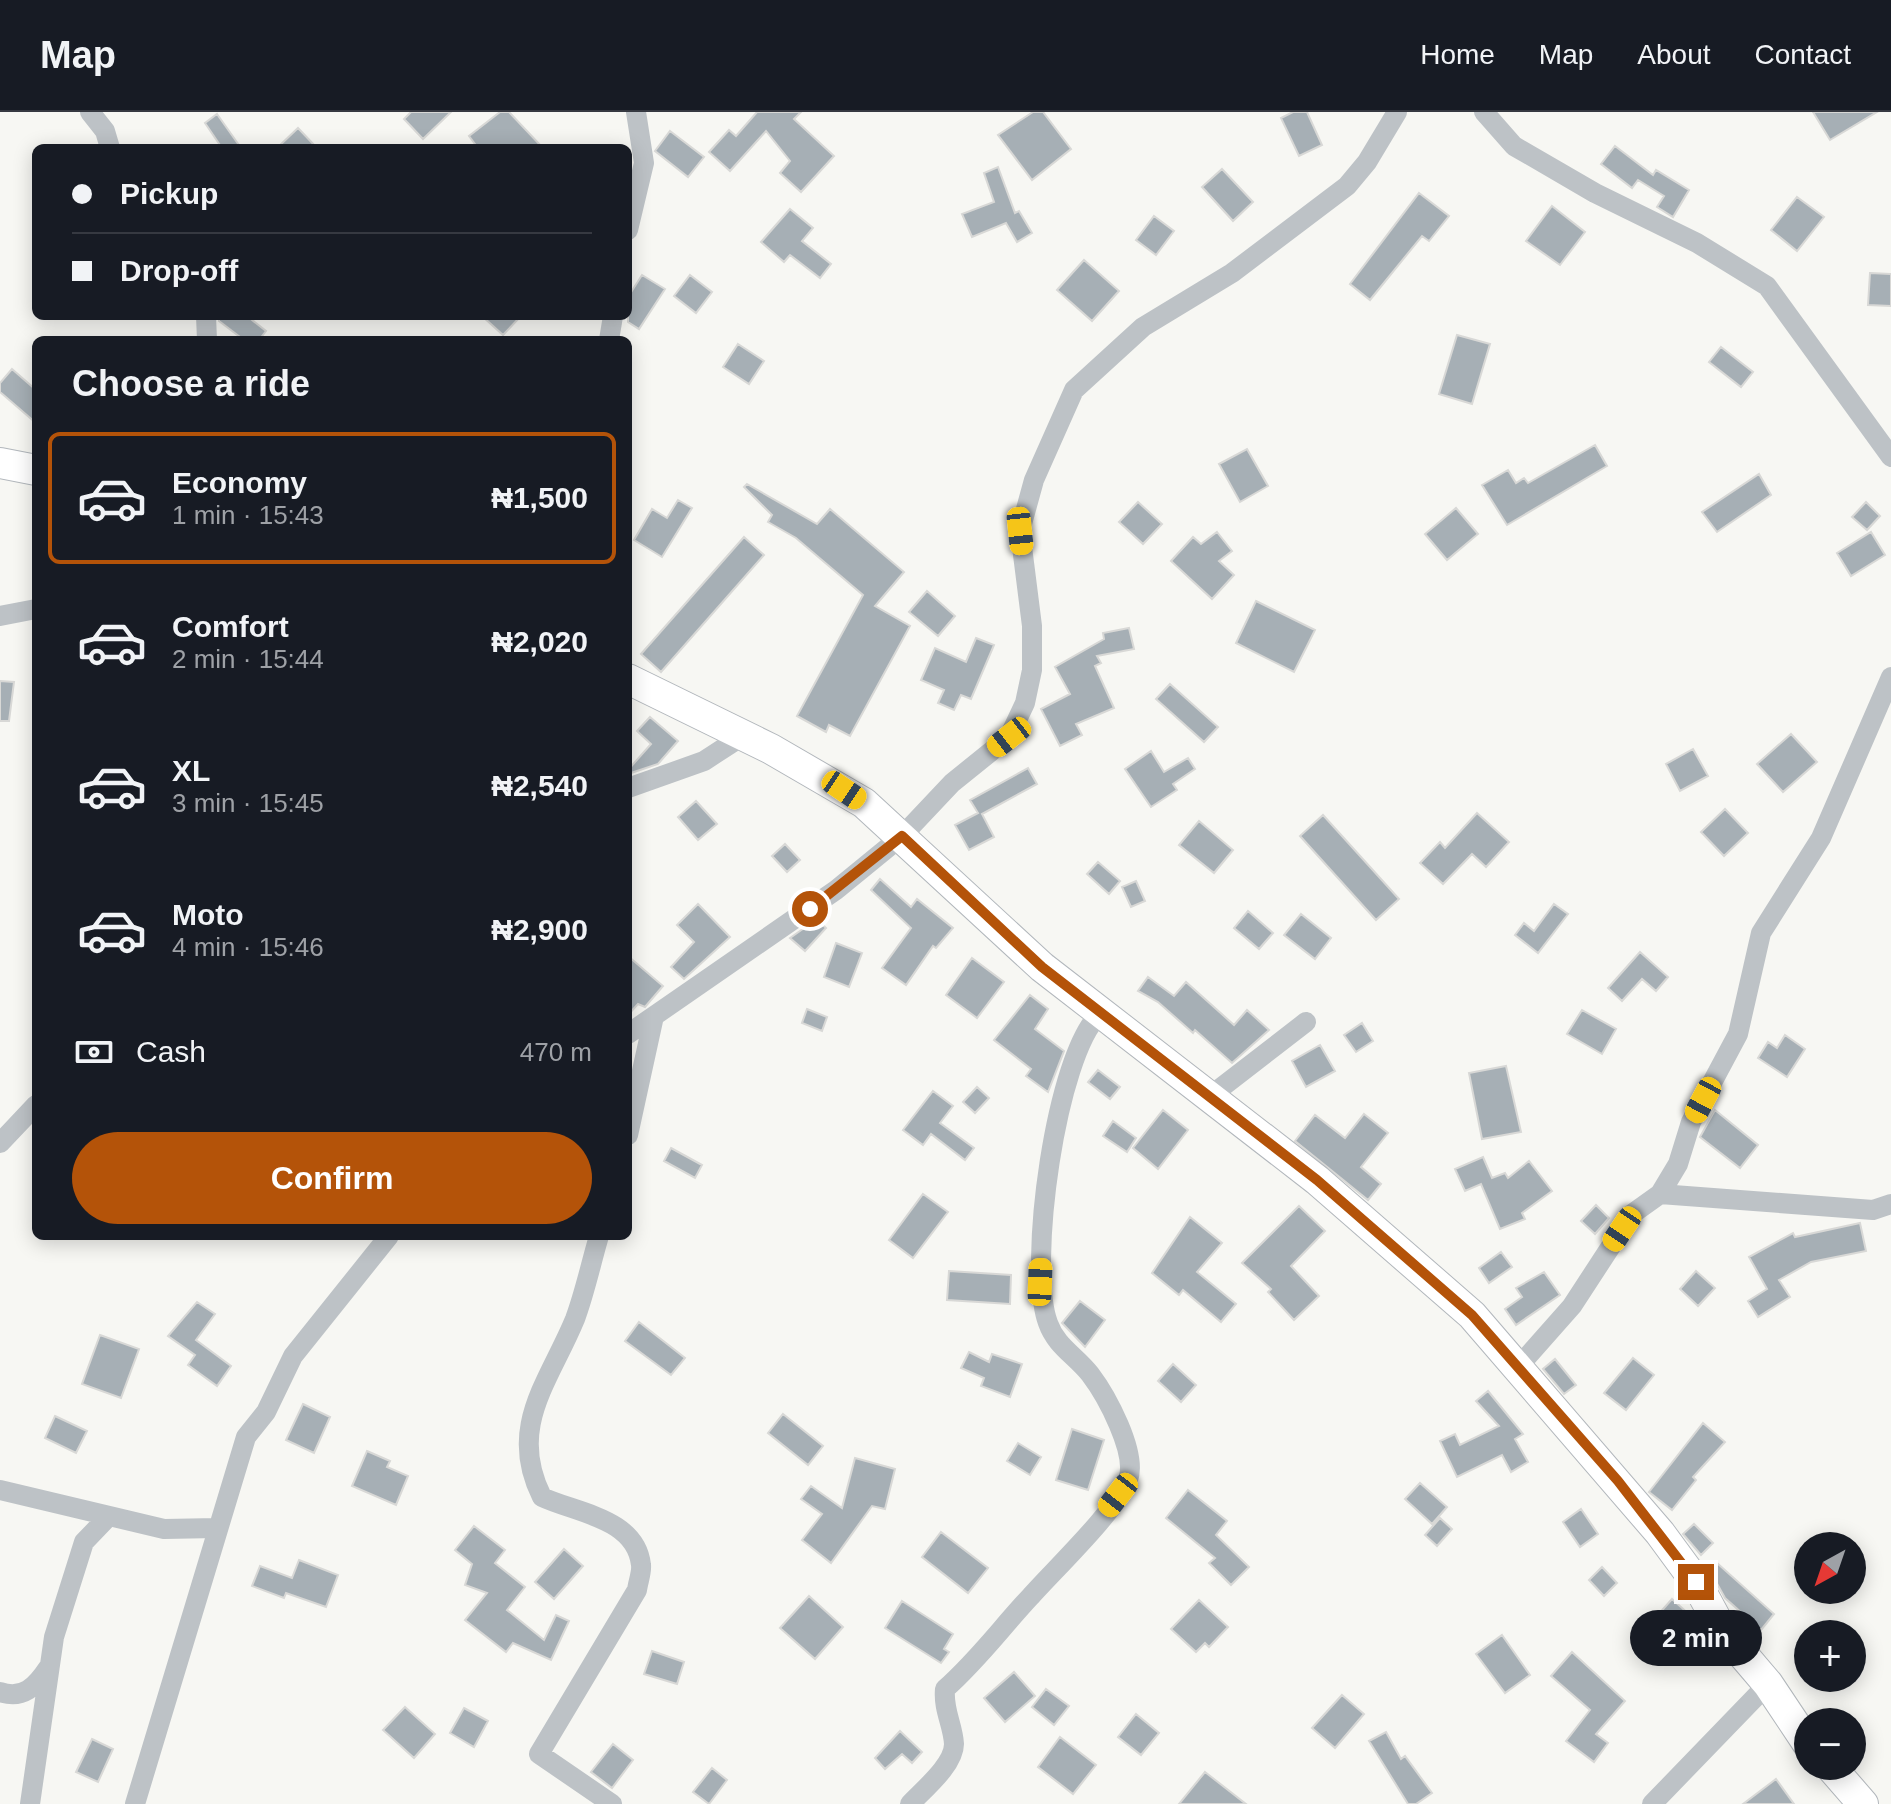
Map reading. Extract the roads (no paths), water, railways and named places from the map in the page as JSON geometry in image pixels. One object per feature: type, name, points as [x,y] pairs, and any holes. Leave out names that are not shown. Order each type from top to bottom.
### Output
[{"type":"main road","points":[[0,463],[32,469]]},
{"type":"main road","points":[[632,681],[824,777],[864,803],[1042,967],[1317,1180],[1472,1315],[1660,1533],[1696,1582],[1722,1630],[1768,1684],[1794,1723]]},
{"type":"main road","points":[[1842,1780],[1863,1804]]},
{"type":"street","points":[[90,112],[105,131],[109,144]]},
{"type":"street","points":[[632,213],[644,163],[636,112]]},
{"type":"street","points":[[632,1031],[836,890],[902,836],[952,783],[1009,737],[1025,703],[1032,670],[1032,626],[1020,531],[1034,480],[1074,390],[1143,327],[1232,273],[1347,186],[1367,162],[1397,112]]},
{"type":"street","points":[[1484,112],[1514,146],[1595,193],[1697,243],[1767,286],[1891,457]]},
{"type":"street","points":[[0,616],[32,610]]},
{"type":"street","points":[[1519,1366],[1572,1306],[1632,1214],[1660,1194],[1678,1164],[1691,1122],[1738,1034],[1761,933],[1821,838],[1891,677]]},
{"type":"street","points":[[632,787],[704,761],[744,735]]},
{"type":"street","points":[[910,1804],[952,1755],[954,1743],[943,1707],[945,1689],[982,1656],[1087,1535],[1128,1480],[1127,1446],[1089,1372],[1061,1346],[1048,1323],[1040,1282],[1049,1156],[1079,1046],[1089,1024],[1100,1014]]},
{"type":"street","points":[[632,1117],[654,1016]]},
{"type":"street","points":[[1209,1097],[1306,1022]]},
{"type":"street","points":[[0,1143],[32,1109]]},
{"type":"street","points":[[1660,1194],[1873,1210],[1891,1204]]},
{"type":"street","points":[[135,1804],[246,1437],[266,1412],[293,1356],[386,1240]]},
{"type":"street","points":[[598,1240],[575,1317],[539,1395],[526,1445],[534,1482],[542,1497],[618,1526],[631,1541],[641,1565],[637,1590],[539,1754],[612,1804]]},
{"type":"street","points":[[0,1490],[107,1518],[164,1529],[217,1528]]},
{"type":"street","points":[[30,1804],[48,1668],[78,1554],[89,1533],[107,1518]]},
{"type":"street","points":[[0,1692],[21,1694],[31,1689],[48,1668]]},
{"type":"street","points":[[1652,1804],[1768,1684]]}]
